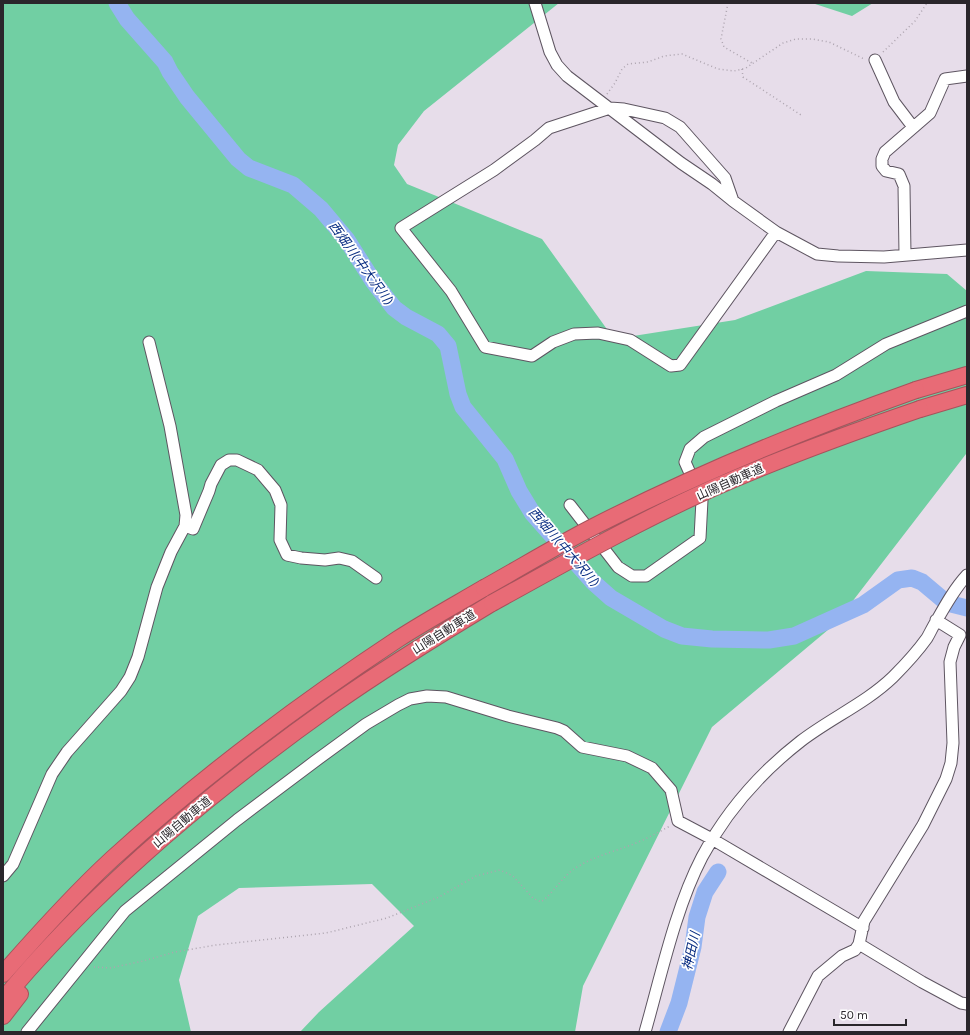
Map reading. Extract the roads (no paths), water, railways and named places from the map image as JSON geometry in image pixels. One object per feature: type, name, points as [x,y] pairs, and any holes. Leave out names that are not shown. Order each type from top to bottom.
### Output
[{"type":"highway","name":"山陽自動車道","points":[[3,974],[50,921],[111,860],[162,815],[242,750],[325,689],[399,638],[484,588],[592,528],[704,474],[848,414],[916,390],[967,375]]},
{"type":"highway","name":"山陽自動車道","points":[[3,1000],[65,931],[122,874],[173,829],[253,763],[334,704],[409,654],[492,602],[601,543],[713,488],[854,432],[920,409],[967,395]]},
{"type":"highway","points":[[3,1016],[17,997],[122,874]]},
{"type":"highway","points":[[3,968],[50,921]]},
{"type":"street","points":[[535,3],[550,52],[557,65],[567,76],[681,163],[712,184],[776,232],[817,254],[884,257],[967,250]]},
{"type":"street","points":[[875,60],[894,102],[913,127]]},
{"type":"street","points":[[905,255],[904,186],[899,174],[886,171],[882,166],[882,159],[885,152],[930,113],[945,79],[967,76]]},
{"type":"street","points":[[733,201],[725,178],[680,127],[665,118],[606,105],[549,128],[494,170],[401,228],[451,291],[485,347],[532,356],[553,342],[574,334],[598,333],[630,340],[671,366],[680,364],[776,232]]},
{"type":"street","points":[[570,505],[618,567],[632,576],[646,576],[700,538],[702,500],[685,462],[690,449],[704,437],[776,401],[836,375],[886,344],[967,311]]},
{"type":"street","points":[[3,876],[13,864],[52,774],[67,752],[121,691],[130,677],[138,657],[158,587],[171,552],[185,526],[186,515],[170,426],[149,342]]},
{"type":"street","points":[[185,526],[193,529],[220,465],[229,460],[237,460],[258,470],[275,490],[281,505],[280,540],[287,555],[325,560],[339,558],[352,561],[376,578]]},
{"type":"street","points":[[645,1032],[676,924],[693,878],[712,839],[725,818],[773,767],[802,741],[866,699],[892,678],[927,638],[952,595],[967,575]]},
{"type":"street","points":[[789,1032],[818,976],[842,956],[855,950],[859,944],[864,921],[923,825],[946,779],[951,763],[953,743],[950,662],[954,647],[960,635],[939,616]]},
{"type":"street","points":[[27,1032],[125,910],[225,829],[360,728],[410,699],[427,696],[446,698],[508,716],[557,728],[564,731],[582,747],[627,756],[642,762],[652,768],[671,790],[678,821],[712,839],[863,928]]},
{"type":"street","points":[[859,944],[922,982],[961,1003],[967,1004]]},
{"type":"waterway","name":"西畑川(中大沢川)","points":[[117,3],[127,19],[165,62],[187,97],[238,159],[249,168],[293,185],[321,209],[347,240],[373,281],[394,308],[406,317],[438,334],[448,346],[458,394],[463,407],[505,459],[519,491],[533,514],[593,582],[611,598],[664,629],[682,636],[712,639],[769,640],[794,636],[863,605],[898,580],[912,578],[922,582],[947,603],[967,608]]},
{"type":"waterway","name":"神田川","points":[[668,1032],[679,1003],[693,947],[697,917],[705,892],[718,872]]}]
